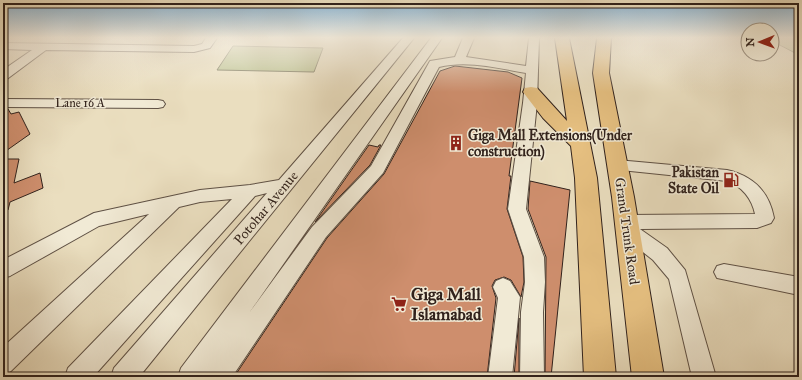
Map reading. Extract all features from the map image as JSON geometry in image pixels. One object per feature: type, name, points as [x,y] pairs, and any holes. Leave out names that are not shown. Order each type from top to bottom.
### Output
[{"type":"highway","points":[[565,56],[586,178],[600,377]]},
{"type":"highway","name":"Grand Trunk Road","points":[[603,56],[601,73],[626,225],[648,377]]},
{"type":"highway","points":[[531,92],[549,114],[580,144]]},
{"type":"street","points":[[3,76],[31,56]]},
{"type":"street","name":"Potohar Avenue","points":[[123,377],[394,56]]},
{"type":"street","points":[[190,377],[424,56]]},
{"type":"street","points":[[459,61],[461,56]]},
{"type":"street","points":[[532,377],[532,312],[535,282],[534,257],[517,209],[531,92],[533,56]]},
{"type":"street","points":[[218,377],[319,232],[377,169],[434,64],[444,61],[459,61],[533,71]]},
{"type":"street","name":"Lane 16 A","points":[[3,103],[158,104]]},
{"type":"street","points":[[616,165],[727,175],[740,179],[746,183],[761,203],[765,218],[757,221],[626,225]]},
{"type":"street","points":[[3,270],[94,220],[200,196],[286,184]]},
{"type":"street","points":[[77,377],[250,190]]},
{"type":"street","points":[[3,363],[174,201]]},
{"type":"street","points":[[626,225],[660,254],[678,276],[704,377]]},
{"type":"street","points":[[724,272],[799,286]]},
{"type":"street","points":[[500,377],[509,297],[503,287]]},
{"type":"green space","points":[[227,56],[320,56],[314,72],[217,70]]},
{"type":"building","points":[[455,66],[508,72],[522,78],[509,176],[511,176],[507,209],[523,257],[524,282],[521,297],[511,280],[504,277],[495,280],[492,286],[496,298],[487,377],[234,377],[327,238],[384,174],[440,71]]},
{"type":"building","points":[[3,108],[8,109],[11,114],[19,112],[30,134],[3,153]]},
{"type":"building","points":[[369,145],[378,147],[381,145],[370,165],[315,222]]},
{"type":"building","points":[[3,159],[19,159],[14,183],[40,173],[43,188],[10,202],[8,210],[3,209]]},
{"type":"building","points":[[530,181],[570,190],[551,377],[545,377],[546,257],[528,209]]},
{"type":"building","points":[[519,318],[519,377],[514,377]]},
{"type":"place","name":"Giga Mall Extensions(Under construction)","points":[[456,143]]},
{"type":"place","name":"Pakistan State Oil","points":[[731,180]]},
{"type":"place","name":"Giga Mall Islamabad","points":[[399,304]]}]
